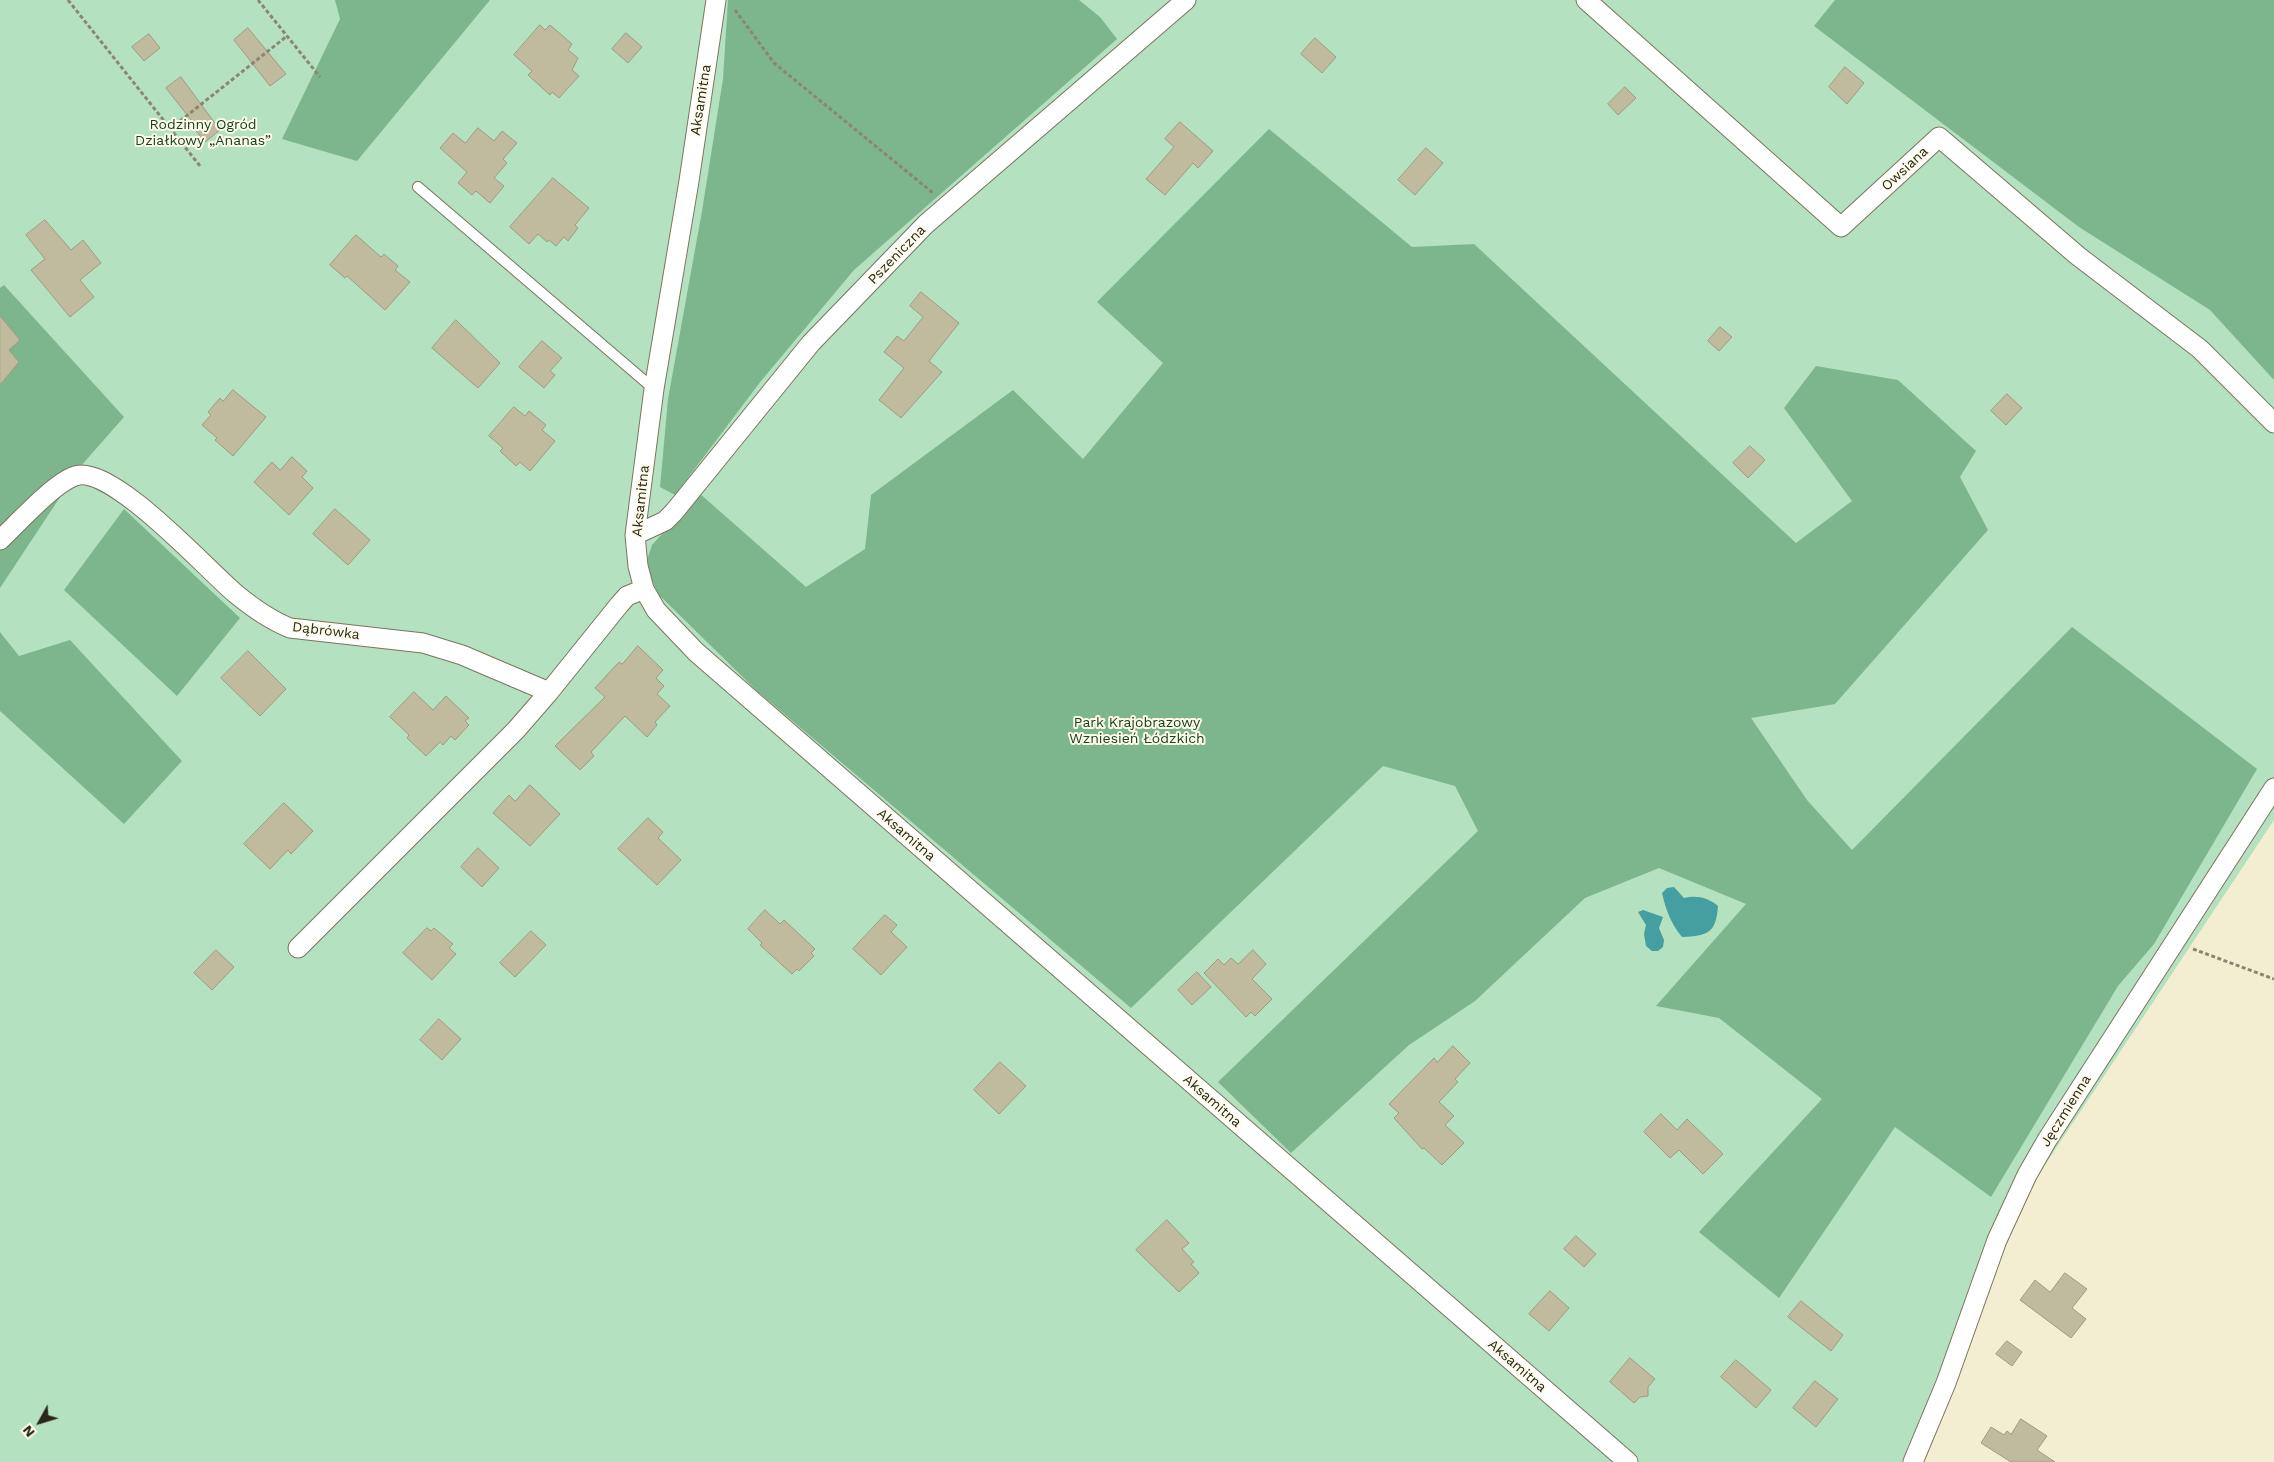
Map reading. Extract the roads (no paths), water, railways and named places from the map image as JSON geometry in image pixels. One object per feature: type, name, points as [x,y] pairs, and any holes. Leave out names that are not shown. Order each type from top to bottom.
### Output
[{"type":"street","name":"Pszeniczna","points":[[636,536],[664,521],[674,512],[811,343],[926,224],[1186,0]]},
{"type":"street","name":"Owsiana","points":[[1586,0],[1841,227],[1939,137],[2078,256],[2200,349],[2274,423]]},
{"type":"street","name":"Aksamitna","points":[[724,4],[688,190],[654,389],[636,536],[638,566],[644,589],[656,610],[703,658],[1628,1462]]},
{"type":"street","name":"Dąbrówka","points":[[0,540],[61,484],[76,475],[87,474],[102,479],[118,488],[176,537],[235,593],[278,624],[290,628],[423,643],[462,655],[549,692]]},
{"type":"street","points":[[298,948],[516,730],[627,596],[644,589]]},
{"type":"street","name":"Jęczmienna","points":[[1914,1462],[1946,1383],[1997,1240],[2027,1175],[2046,1140],[2274,788]]},
{"type":"lane","points":[[418,187],[654,389]]},
{"type":"water","points":[[1674,887],[1684,898],[1702,898],[1718,906],[1715,922],[1709,931],[1698,936],[1682,937],[1669,916],[1662,893],[1667,888]]},
{"type":"water","points":[[1643,910],[1663,917],[1659,928],[1664,940],[1663,947],[1658,951],[1652,951],[1646,946],[1644,934],[1646,925],[1638,912]]},
{"type":"park label","name":"Rodzinny Ogród Działkowy „Ananas”","points":[[203,134]]},
{"type":"park label","name":"Park Krajobrazowy Wzniesień Łódzkich","points":[[1137,732]]}]
